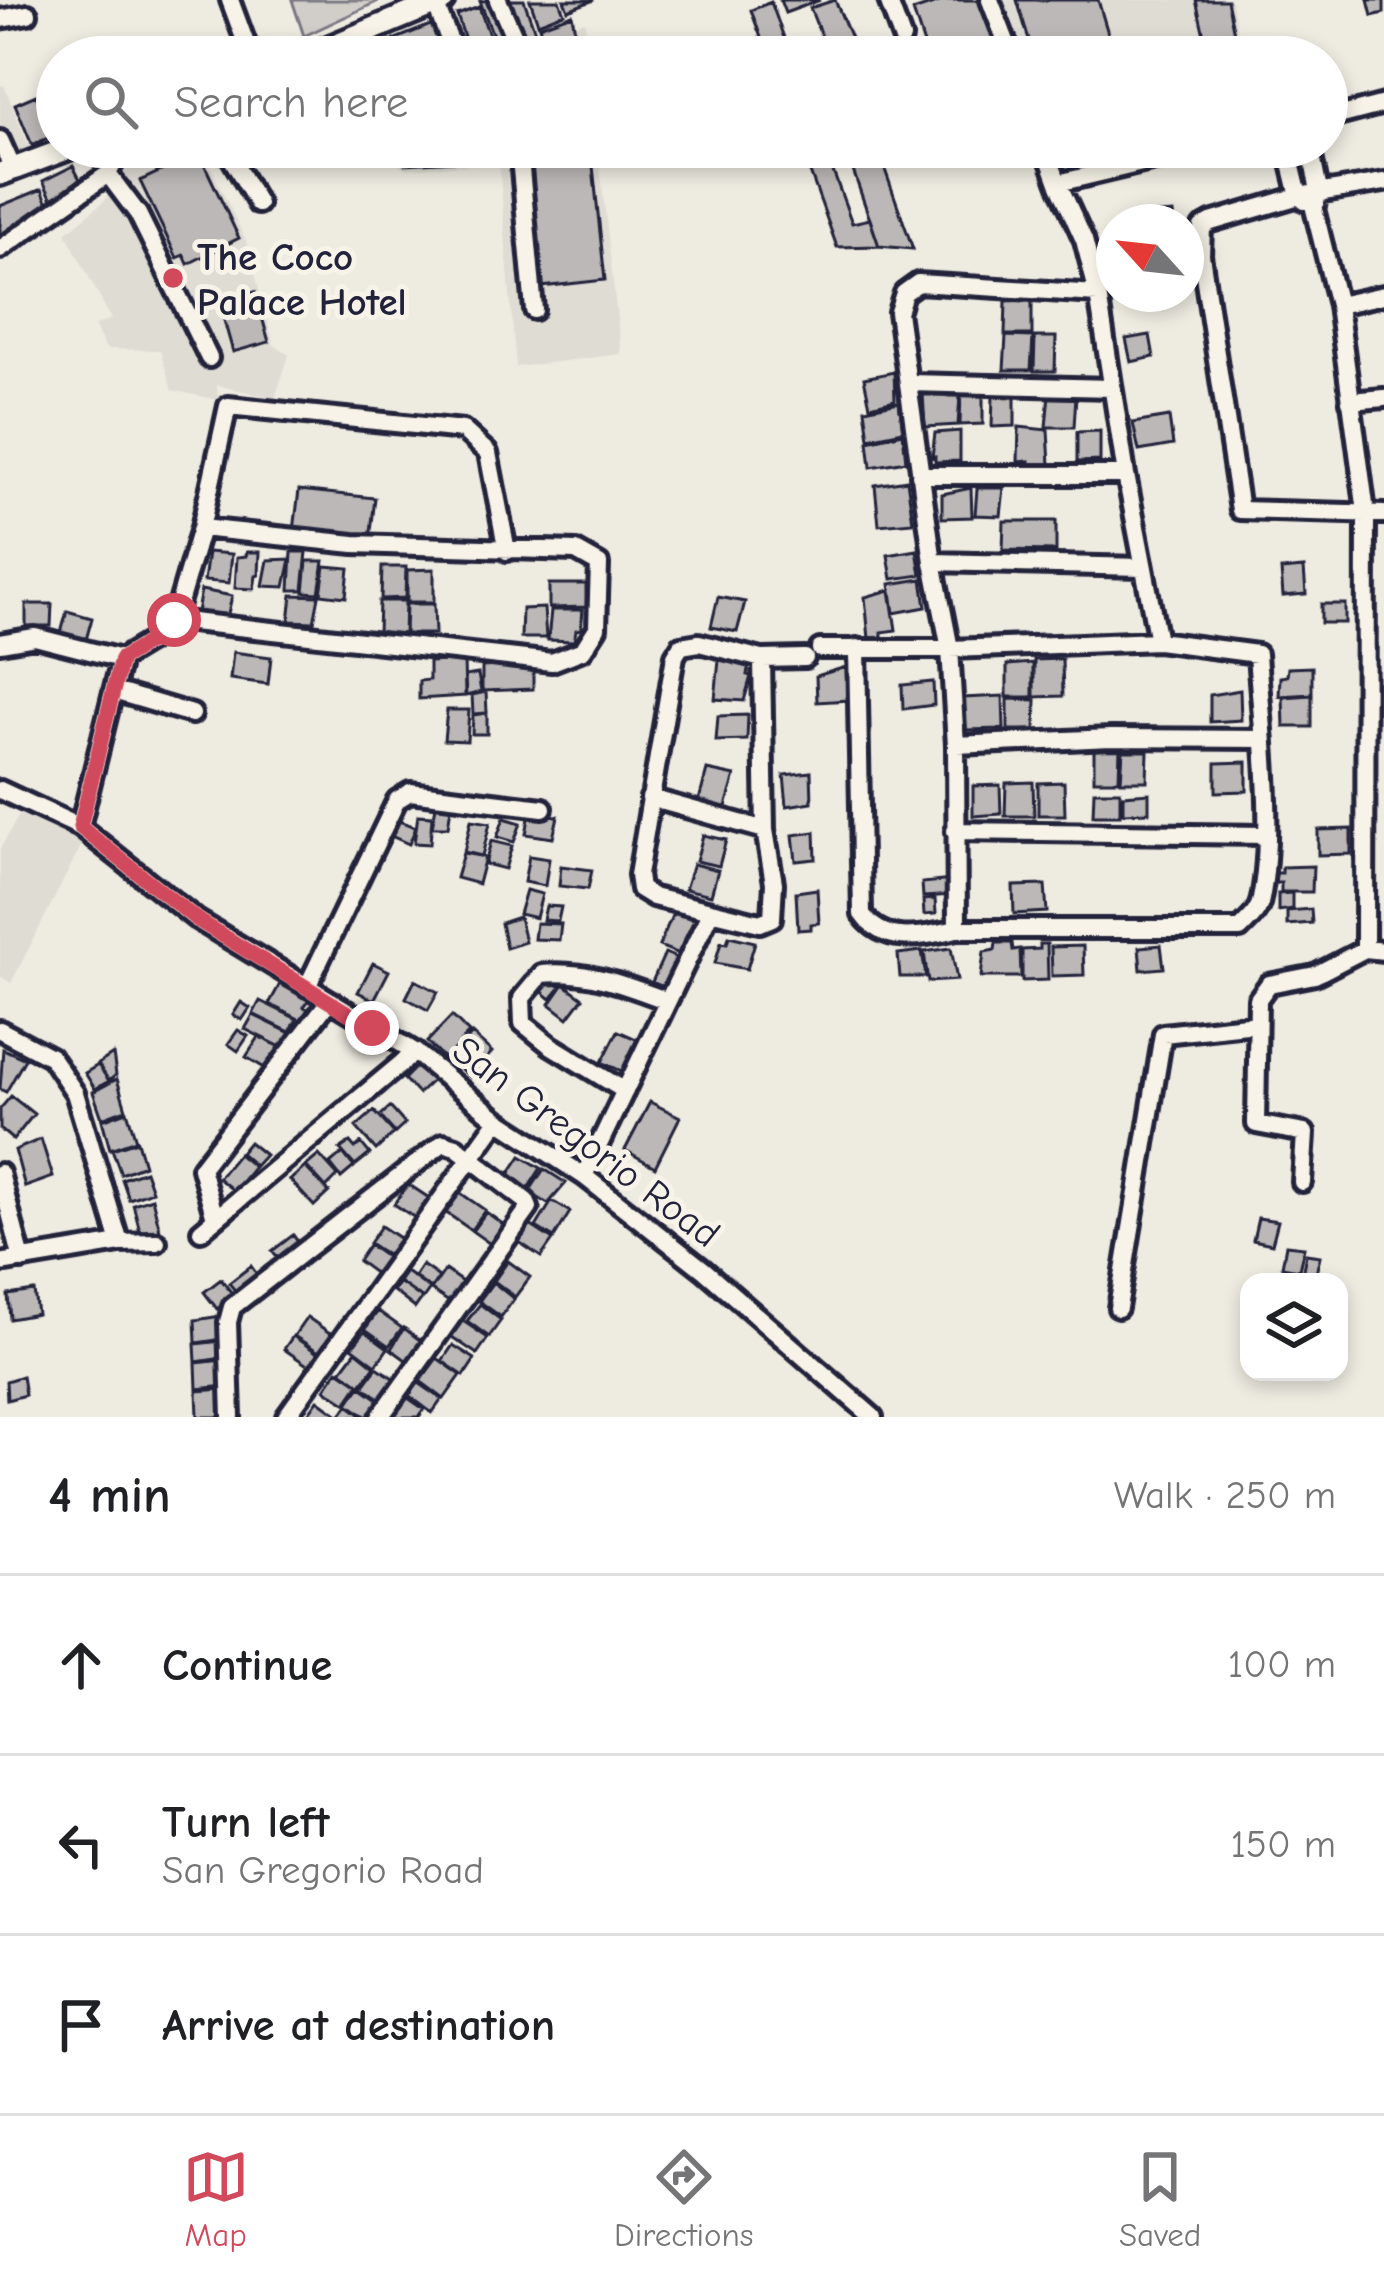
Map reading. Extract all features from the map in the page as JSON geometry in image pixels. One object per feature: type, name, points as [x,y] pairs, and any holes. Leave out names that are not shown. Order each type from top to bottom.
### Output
[{"type":"main road","points":[[361,36],[439,2]]},
{"type":"main road","points":[[7,172],[36,161]]},
{"type":"street","points":[[230,0],[243,36]]},
{"type":"street","points":[[498,0],[514,36]]},
{"type":"street","points":[[888,0],[901,36]]},
{"type":"street","points":[[990,0],[1004,36]]},
{"type":"street","points":[[439,2],[450,36]]},
{"type":"street","points":[[0,19],[28,14]]},
{"type":"street","points":[[1348,113],[1384,104]]},
{"type":"street","points":[[0,140],[7,172]]},
{"type":"street","points":[[0,249],[111,168]]},
{"type":"street","points":[[237,168],[257,204]]},
{"type":"street","points":[[521,168],[534,310]]},
{"type":"street","points":[[1053,168],[1084,240],[1096,286]]},
{"type":"street","points":[[1058,183],[1121,168]]},
{"type":"street","points":[[1292,168],[1299,196]]},
{"type":"street","points":[[1302,1182],[1305,1133],[1256,1124],[1258,999],[1269,984],[1315,975],[1374,950],[1375,513],[1350,401],[1313,168]]},
{"type":"street","points":[[108,173],[138,214],[208,358]]},
{"type":"street","points":[[1375,513],[1240,510],[1202,255],[1202,227],[1299,196],[1317,200],[1384,182]]},
{"type":"street","points":[[957,928],[950,649],[898,312],[904,292],[918,283],[1096,294]]},
{"type":"street","points":[[1338,305],[1384,295]]},
{"type":"street","points":[[1101,312],[1158,641]]},
{"type":"street","points":[[909,383],[1112,388]]},
{"type":"street","points":[[1350,401],[1384,398]]},
{"type":"street","points":[[0,643],[35,638],[121,659],[174,620],[201,528],[228,406],[463,430],[488,453],[508,551]]},
{"type":"street","points":[[920,475],[1126,475]]},
{"type":"street","points":[[174,620],[553,662],[583,650],[597,628],[599,564],[576,551],[354,544],[201,528]]},
{"type":"street","points":[[933,562],[1143,567]]},
{"type":"street","points":[[762,659],[772,918],[760,923],[653,897],[640,889],[638,875],[675,656],[681,646],[699,644],[762,659],[856,648],[1158,641],[1257,654],[1265,835],[1261,902],[1255,915],[1240,928],[957,928],[919,937],[891,936],[871,926],[862,914],[856,648]]},
{"type":"street","points":[[80,827],[121,659]]},
{"type":"street","points":[[114,691],[192,714]]},
{"type":"street","points":[[956,745],[1111,738],[1263,739]]},
{"type":"street","name":"San Gregorio Road","points":[[0,790],[80,827],[196,919],[415,1052],[498,1120],[584,1176],[704,1270],[873,1417]]},
{"type":"street","points":[[307,987],[397,800],[410,792],[543,808]]},
{"type":"street","points":[[650,798],[765,830]]},
{"type":"street","points":[[955,831],[1265,835]]},
{"type":"street","points":[[584,1176],[710,913]]},
{"type":"street","points":[[625,1091],[523,1023],[522,998],[542,974],[567,972],[606,978],[668,1000]]},
{"type":"street","points":[[215,1218],[201,1168],[329,1001]]},
{"type":"street","points":[[1118,1308],[1163,1034],[1256,1024]]},
{"type":"street","points":[[0,1030],[51,1057],[75,1093],[120,1243]]},
{"type":"street","points":[[201,1231],[415,1052]]},
{"type":"street","points":[[286,1417],[498,1120]]},
{"type":"street","points":[[231,1417],[228,1322],[232,1307],[443,1143],[530,1208],[380,1417]]},
{"type":"street","points":[[0,1173],[22,1260]]},
{"type":"street","points":[[0,1263],[120,1243],[157,1242]]},
{"type":"shaded area","points":[[292,0],[381,0],[304,36]]},
{"type":"shaded area","points":[[508,0],[528,0],[544,36],[494,36],[484,10]]},
{"type":"shaded area","points":[[1004,0],[1231,0],[1239,36],[1017,36]]},
{"type":"shaded area","points":[[585,21],[586,36],[544,36]]},
{"type":"shaded area","points":[[4,85],[29,147],[0,157],[0,86]]},
{"type":"shaded area","name":"The Coco Palace Hotel","points":[[128,168],[211,168],[246,241],[274,345],[289,355],[275,398],[217,385],[218,400],[172,390],[160,350],[106,349],[94,326],[111,319],[66,233],[104,201]]},
{"type":"shaded area","points":[[499,168],[600,168],[621,354],[516,367]]},
{"type":"shaded area","points":[[1065,168],[1095,168],[1067,174]]},
{"type":"shaded area","points":[[22,810],[84,840],[11,983],[0,976],[0,849]]},
{"type":"building","points":[[495,0],[507,36],[493,36],[480,1]]},
{"type":"building","points":[[507,0],[524,0],[536,36],[519,36]]},
{"type":"building","points":[[530,0],[559,0],[564,13],[538,23]]},
{"type":"building","points":[[564,0],[594,0],[568,10]]},
{"type":"building","points":[[780,0],[820,0],[785,13]]},
{"type":"building","points":[[835,0],[850,36],[821,36],[810,8]]},
{"type":"building","points":[[945,0],[981,0],[993,36],[921,36],[913,11]]},
{"type":"building","points":[[1017,0],[1098,0],[1109,36],[1028,36]]},
{"type":"building","points":[[1196,0],[1227,0],[1235,36],[1204,36]]},
{"type":"building","points":[[1368,0],[1384,0],[1384,13],[1372,16]]},
{"type":"building","points":[[771,2],[783,36],[760,36],[751,10]]},
{"type":"building","points":[[479,7],[489,36],[464,36],[457,15]]},
{"type":"building","points":[[572,14],[576,36],[542,36],[539,26]]},
{"type":"building","points":[[433,24],[438,36],[403,36]]},
{"type":"building","points":[[36,95],[36,143],[32,145],[15,104]]},
{"type":"building","points":[[74,168],[84,187],[52,199],[43,181]]},
{"type":"building","points":[[167,168],[206,168],[239,238],[188,264],[184,255],[177,258],[140,181]]},
{"type":"building","points":[[528,168],[593,168],[605,280],[541,287]]},
{"type":"building","points":[[809,168],[832,168],[852,223],[870,219],[879,246],[837,247]]},
{"type":"building","points":[[852,168],[884,168],[913,249],[879,246]]},
{"type":"building","points":[[42,189],[49,206],[0,240],[0,206]]},
{"type":"building","points":[[255,292],[269,342],[233,352],[219,303]]},
{"type":"building","points":[[1032,300],[1032,335],[1005,335],[1006,301]]},
{"type":"building","points":[[1150,335],[1154,357],[1131,362],[1126,339]]},
{"type":"building","points":[[1006,336],[1033,337],[1031,370],[1004,370]]},
{"type":"building","points":[[1035,337],[1056,337],[1055,371],[1034,371]]},
{"type":"building","points":[[894,372],[895,400],[870,406],[864,378]]},
{"type":"building","points":[[983,390],[983,424],[960,425],[961,391]]},
{"type":"building","points":[[949,391],[949,396],[960,396],[958,425],[925,427],[923,393]]},
{"type":"building","points":[[1049,394],[1076,395],[1074,427],[1046,427]]},
{"type":"building","points":[[1015,395],[1015,426],[992,427],[993,396]]},
{"type":"building","points":[[899,402],[903,431],[869,438],[865,409]]},
{"type":"building","points":[[1169,417],[1173,445],[1139,451],[1133,423]]},
{"type":"building","points":[[1019,427],[1048,430],[1050,465],[1029,467],[1029,461],[1018,462]]},
{"type":"building","points":[[960,431],[960,461],[935,462],[935,433]]},
{"type":"building","points":[[1100,431],[1100,461],[1077,462],[1077,432]]},
{"type":"building","points":[[903,433],[906,461],[871,467],[868,441]]},
{"type":"building","points":[[907,480],[913,522],[879,525],[875,485]]},
{"type":"building","points":[[971,488],[972,517],[942,518],[942,494]]},
{"type":"building","points":[[977,488],[1004,488],[1001,516],[975,515]]},
{"type":"building","points":[[299,490],[375,498],[370,540],[294,531]]},
{"type":"building","points":[[1004,521],[1056,521],[1056,551],[1003,550]]},
{"type":"building","points":[[917,550],[921,575],[892,579],[888,555]]},
{"type":"building","points":[[208,552],[232,554],[229,583],[204,581]]},
{"type":"building","points":[[260,552],[259,575],[254,589],[235,588],[237,557]]},
{"type":"building","points":[[292,552],[307,552],[303,590],[290,590]]},
{"type":"building","points":[[291,559],[285,587],[263,586],[268,560]]},
{"type":"building","points":[[307,561],[324,561],[319,593],[304,592]]},
{"type":"building","points":[[325,566],[349,568],[346,597],[321,594]]},
{"type":"building","points":[[382,567],[406,567],[405,598],[381,599]]},
{"type":"building","points":[[1304,568],[1306,594],[1283,596],[1281,570]]},
{"type":"building","points":[[434,569],[434,602],[407,602],[407,570]]},
{"type":"building","points":[[922,579],[926,607],[894,613],[890,584]]},
{"type":"building","points":[[549,584],[586,584],[586,607],[549,608]]},
{"type":"building","points":[[201,590],[232,596],[227,618],[197,612]]},
{"type":"building","points":[[890,590],[896,630],[869,639],[865,597]]},
{"type":"building","points":[[292,595],[319,596],[314,622],[289,621]]},
{"type":"building","points":[[718,597],[745,602],[737,632],[711,627]]},
{"type":"building","points":[[379,601],[405,601],[404,634],[378,633]]},
{"type":"building","points":[[26,604],[52,604],[51,626],[26,626]]},
{"type":"building","points":[[406,604],[434,604],[435,634],[405,634]]},
{"type":"building","points":[[1321,604],[1345,604],[1345,623],[1321,623]]},
{"type":"building","points":[[544,608],[546,638],[521,638],[522,609]]},
{"type":"building","points":[[551,610],[583,610],[574,641],[548,640]]},
{"type":"building","points":[[67,611],[92,618],[86,640],[61,633]]},
{"type":"building","points":[[233,652],[271,657],[268,684],[230,679]]},
{"type":"building","points":[[1062,659],[1063,696],[1034,697],[1034,660]]},
{"type":"building","points":[[464,660],[465,696],[419,699],[419,681],[429,680],[429,662]]},
{"type":"building","points":[[719,660],[749,663],[747,675],[751,676],[744,701],[715,699]]},
{"type":"building","points":[[1033,663],[1033,697],[1007,697],[1007,665]]},
{"type":"building","points":[[533,664],[533,689],[482,691],[482,667]]},
{"type":"building","points":[[846,667],[849,700],[817,702],[816,676]]},
{"type":"building","points":[[1312,667],[1312,694],[1279,696],[1280,677],[1287,676],[1288,668]]},
{"type":"building","points":[[478,674],[481,692],[466,696],[465,676]]},
{"type":"building","points":[[933,682],[934,705],[903,709],[902,685]]},
{"type":"building","points":[[1240,690],[1241,720],[1210,722],[1210,695]]},
{"type":"building","points":[[486,692],[487,713],[473,714],[472,695]]},
{"type":"building","points":[[1312,695],[1312,727],[1284,727],[1283,697]]},
{"type":"building","points":[[1003,696],[1004,729],[963,730],[963,698]]},
{"type":"building","points":[[1008,699],[1036,700],[1035,730],[1008,730]]},
{"type":"building","points":[[447,710],[469,710],[467,741],[444,740]]},
{"type":"building","points":[[487,713],[487,734],[472,734],[473,715]]},
{"type":"building","points":[[748,715],[747,740],[716,741],[718,716]]},
{"type":"building","points":[[1120,747],[1119,780],[1094,780],[1094,748]]},
{"type":"building","points":[[1123,751],[1148,751],[1147,781],[1121,781]]},
{"type":"building","points":[[1247,762],[1247,791],[1216,792],[1216,763]]},
{"type":"building","points":[[707,770],[735,776],[725,810],[698,804]]},
{"type":"building","points":[[811,772],[812,802],[787,806],[784,775]]},
{"type":"building","points":[[1033,782],[1034,816],[1005,816],[1006,783]]},
{"type":"building","points":[[1064,782],[1065,815],[1038,815],[1038,783]]},
{"type":"building","points":[[1000,785],[1001,814],[973,816],[973,786]]},
{"type":"building","points":[[1094,791],[1120,791],[1120,815],[1093,815]]},
{"type":"building","points":[[1149,793],[1149,812],[1123,813],[1123,795]]},
{"type":"building","points":[[436,806],[451,807],[448,827],[432,827]]},
{"type":"building","points":[[530,813],[558,816],[553,838],[526,834]]},
{"type":"building","points":[[418,815],[432,816],[430,844],[414,843]]},
{"type":"building","points":[[504,818],[521,823],[514,842],[497,837]]},
{"type":"building","points":[[396,820],[416,827],[409,844],[389,835]]},
{"type":"building","points":[[471,820],[490,823],[482,856],[464,852]]},
{"type":"building","points":[[1351,829],[1351,854],[1318,855],[1318,830]]},
{"type":"building","points":[[815,832],[816,859],[796,861],[793,835]]},
{"type":"building","points":[[703,835],[726,840],[719,866],[696,861]]},
{"type":"building","points":[[491,841],[512,846],[505,869],[485,864]]},
{"type":"building","points":[[463,853],[485,857],[478,884],[456,878]]},
{"type":"building","points":[[529,856],[549,859],[545,886],[524,882]]},
{"type":"building","points":[[693,864],[718,870],[711,895],[685,889]]},
{"type":"building","points":[[561,866],[592,870],[588,889],[559,886]]},
{"type":"building","points":[[1313,866],[1312,892],[1281,892],[1281,883],[1274,883],[1274,873],[1282,873],[1282,867]]},
{"type":"building","points":[[953,880],[954,895],[923,897],[922,883]]},
{"type":"building","points":[[1045,885],[1047,912],[1014,914],[1013,886]]},
{"type":"building","points":[[817,889],[819,923],[798,930],[796,892]]},
{"type":"building","points":[[526,890],[542,894],[536,918],[519,914]]},
{"type":"building","points":[[1292,893],[1292,909],[1278,911],[1278,894]]},
{"type":"building","points":[[935,899],[936,914],[924,915],[923,900]]},
{"type":"building","points":[[546,906],[561,907],[558,921],[543,920]]},
{"type":"building","points":[[1311,909],[1312,923],[1287,925],[1287,911]]},
{"type":"building","points":[[674,911],[699,921],[684,956],[659,946]]},
{"type":"building","points":[[519,917],[525,942],[506,948],[501,923]]},
{"type":"building","points":[[536,923],[561,924],[559,940],[534,939]]},
{"type":"building","points":[[729,936],[755,942],[747,969],[715,963],[721,942],[727,943]]},
{"type":"building","points":[[996,943],[1012,943],[1013,950],[1020,949],[1021,977],[981,977],[984,952],[995,950]]},
{"type":"building","points":[[1040,944],[1047,944],[1048,980],[1022,981],[1022,950],[1040,949]]},
{"type":"building","points":[[1161,945],[1164,968],[1141,970],[1139,947]]},
{"type":"building","points":[[1083,946],[1084,975],[1052,976],[1051,947]]},
{"type":"building","points":[[951,948],[957,980],[928,982],[924,952]]},
{"type":"building","points":[[922,951],[926,977],[900,977],[898,954]]},
{"type":"building","points":[[665,953],[683,961],[670,990],[652,982]]},
{"type":"building","points":[[373,963],[389,971],[374,1000],[358,992]]},
{"type":"building","points":[[549,978],[561,987],[551,999],[540,990]]},
{"type":"building","points":[[415,980],[438,992],[428,1010],[406,998]]},
{"type":"building","points":[[280,984],[309,1000],[304,1007],[314,1012],[305,1022],[269,1004]]},
{"type":"building","points":[[564,984],[583,998],[568,1018],[550,1004]]},
{"type":"building","points":[[260,1001],[297,1019],[290,1032],[253,1014]]},
{"type":"building","points":[[241,1002],[250,1008],[242,1020],[233,1015]]},
{"type":"building","points":[[253,1015],[292,1034],[283,1048],[245,1029]]},
{"type":"building","points":[[452,1016],[469,1033],[445,1059],[427,1042]]},
{"type":"building","points":[[238,1030],[248,1036],[238,1051],[228,1044]]},
{"type":"building","points":[[618,1031],[641,1041],[626,1073],[602,1062]]},
{"type":"building","points":[[472,1034],[492,1052],[470,1077],[450,1060]]},
{"type":"building","points":[[259,1037],[285,1049],[268,1070],[246,1057]]},
{"type":"building","points":[[3,1049],[25,1059],[6,1092],[0,1089]]},
{"type":"building","points":[[113,1054],[116,1075],[109,1081],[98,1064]]},
{"type":"building","points":[[419,1064],[434,1079],[418,1094],[404,1079]]},
{"type":"building","points":[[98,1065],[109,1081],[95,1089],[85,1073]]},
{"type":"building","points":[[117,1079],[126,1109],[102,1118],[93,1092]]},
{"type":"building","points":[[11,1096],[34,1114],[13,1140],[0,1129],[0,1109]]},
{"type":"building","points":[[650,1102],[680,1117],[655,1167],[625,1150]]},
{"type":"building","points":[[390,1107],[405,1124],[395,1133],[380,1116]]},
{"type":"building","points":[[127,1111],[136,1140],[110,1149],[102,1120]]},
{"type":"building","points":[[374,1111],[394,1133],[376,1150],[356,1127]]},
{"type":"building","points":[[41,1139],[53,1177],[25,1187],[15,1150]]},
{"type":"building","points":[[137,1141],[144,1165],[121,1174],[112,1149]]},
{"type":"building","points":[[249,1142],[265,1155],[255,1166],[240,1153]]},
{"type":"building","points":[[350,1142],[355,1148],[361,1143],[370,1154],[355,1166],[340,1149]]},
{"type":"building","points":[[343,1153],[354,1167],[341,1178],[330,1164]]},
{"type":"building","points":[[238,1154],[254,1167],[234,1191],[218,1178]]},
{"type":"building","points":[[319,1155],[338,1176],[326,1188],[306,1166]]},
{"type":"building","points":[[521,1156],[541,1168],[527,1190],[507,1177]]},
{"type":"building","points":[[305,1167],[329,1192],[314,1206],[290,1180]]},
{"type":"building","points":[[544,1169],[566,1183],[548,1204],[529,1192]]},
{"type":"building","points":[[145,1171],[152,1191],[129,1199],[122,1179]]},
{"type":"building","points":[[408,1184],[432,1200],[418,1220],[394,1204]]},
{"type":"building","points":[[459,1192],[485,1210],[471,1230],[445,1212]]},
{"type":"building","points":[[152,1198],[160,1230],[140,1231],[133,1204]]},
{"type":"building","points":[[552,1201],[570,1212],[554,1238],[536,1227]]},
{"type":"building","points":[[486,1212],[507,1227],[493,1246],[472,1231]]},
{"type":"building","points":[[1258,1218],[1278,1221],[1272,1244],[1253,1240]]},
{"type":"building","points":[[530,1225],[553,1240],[541,1257],[519,1242]]},
{"type":"building","points":[[381,1226],[402,1240],[390,1257],[369,1243]]},
{"type":"building","points":[[293,1235],[301,1246],[282,1264],[272,1251]]},
{"type":"building","points":[[369,1245],[389,1259],[377,1275],[358,1261]]},
{"type":"building","points":[[1286,1245],[1304,1247],[1299,1270],[1282,1267]]},
{"type":"building","points":[[1306,1254],[1320,1256],[1316,1273],[1302,1273]]},
{"type":"building","points":[[508,1261],[530,1277],[515,1297],[494,1281]]},
{"type":"building","points":[[422,1265],[439,1277],[431,1289],[414,1277]]},
{"type":"building","points":[[251,1266],[261,1280],[240,1297],[229,1283]]},
{"type":"building","points":[[445,1270],[465,1284],[452,1304],[431,1290]]},
{"type":"building","points":[[406,1272],[430,1289],[423,1299],[399,1282]]},
{"type":"building","points":[[221,1279],[234,1296],[217,1309],[204,1292]]},
{"type":"building","points":[[399,1282],[422,1298],[415,1308],[393,1291]]},
{"type":"building","points":[[493,1282],[514,1299],[501,1317],[479,1301]]},
{"type":"building","points":[[34,1291],[37,1314],[10,1319],[8,1295]]},
{"type":"building","points":[[480,1304],[501,1320],[489,1337],[467,1321]]},
{"type":"building","points":[[378,1311],[402,1328],[389,1346],[365,1329]]},
{"type":"building","points":[[221,1316],[224,1339],[196,1343],[195,1320]]},
{"type":"building","points":[[307,1317],[334,1336],[322,1354],[294,1336]]},
{"type":"building","points":[[460,1319],[488,1338],[477,1354],[449,1335]]},
{"type":"building","points":[[404,1328],[425,1344],[410,1363],[391,1349]]},
{"type":"building","points":[[365,1331],[388,1348],[376,1365],[352,1347]]},
{"type":"building","points":[[293,1336],[319,1354],[310,1367],[284,1349]]},
{"type":"building","points":[[222,1341],[223,1358],[196,1362],[195,1344]]},
{"type":"building","points":[[453,1345],[475,1359],[464,1376],[442,1361]]},
{"type":"building","points":[[356,1351],[375,1366],[361,1385],[341,1371]]},
{"type":"building","points":[[437,1358],[461,1375],[444,1399],[420,1381]]},
{"type":"building","points":[[223,1360],[225,1386],[197,1389],[196,1363]]},
{"type":"building","points":[[377,1367],[399,1382],[385,1402],[363,1386]]},
{"type":"building","points":[[338,1370],[359,1384],[346,1403],[325,1389]]},
{"type":"building","points":[[22,1376],[25,1395],[7,1400],[6,1381]]},
{"type":"building","points":[[416,1381],[442,1399],[432,1413],[407,1394]]},
{"type":"building","points":[[360,1386],[384,1403],[375,1417],[348,1404]]},
{"type":"building","points":[[225,1389],[226,1417],[198,1417],[197,1391]]},
{"type":"building","points":[[405,1396],[424,1409],[419,1417],[390,1417]]},
{"type":"building","points":[[318,1400],[340,1416],[306,1417]]},
{"type":"building","points":[[348,1405],[364,1417],[339,1417]]},
{"type":"place","name":"The Coco Palace Hotel","points":[[173,278]]},
{"type":"route","points":[[174,620],[121,659],[80,827],[196,919],[372,1028]]}]
